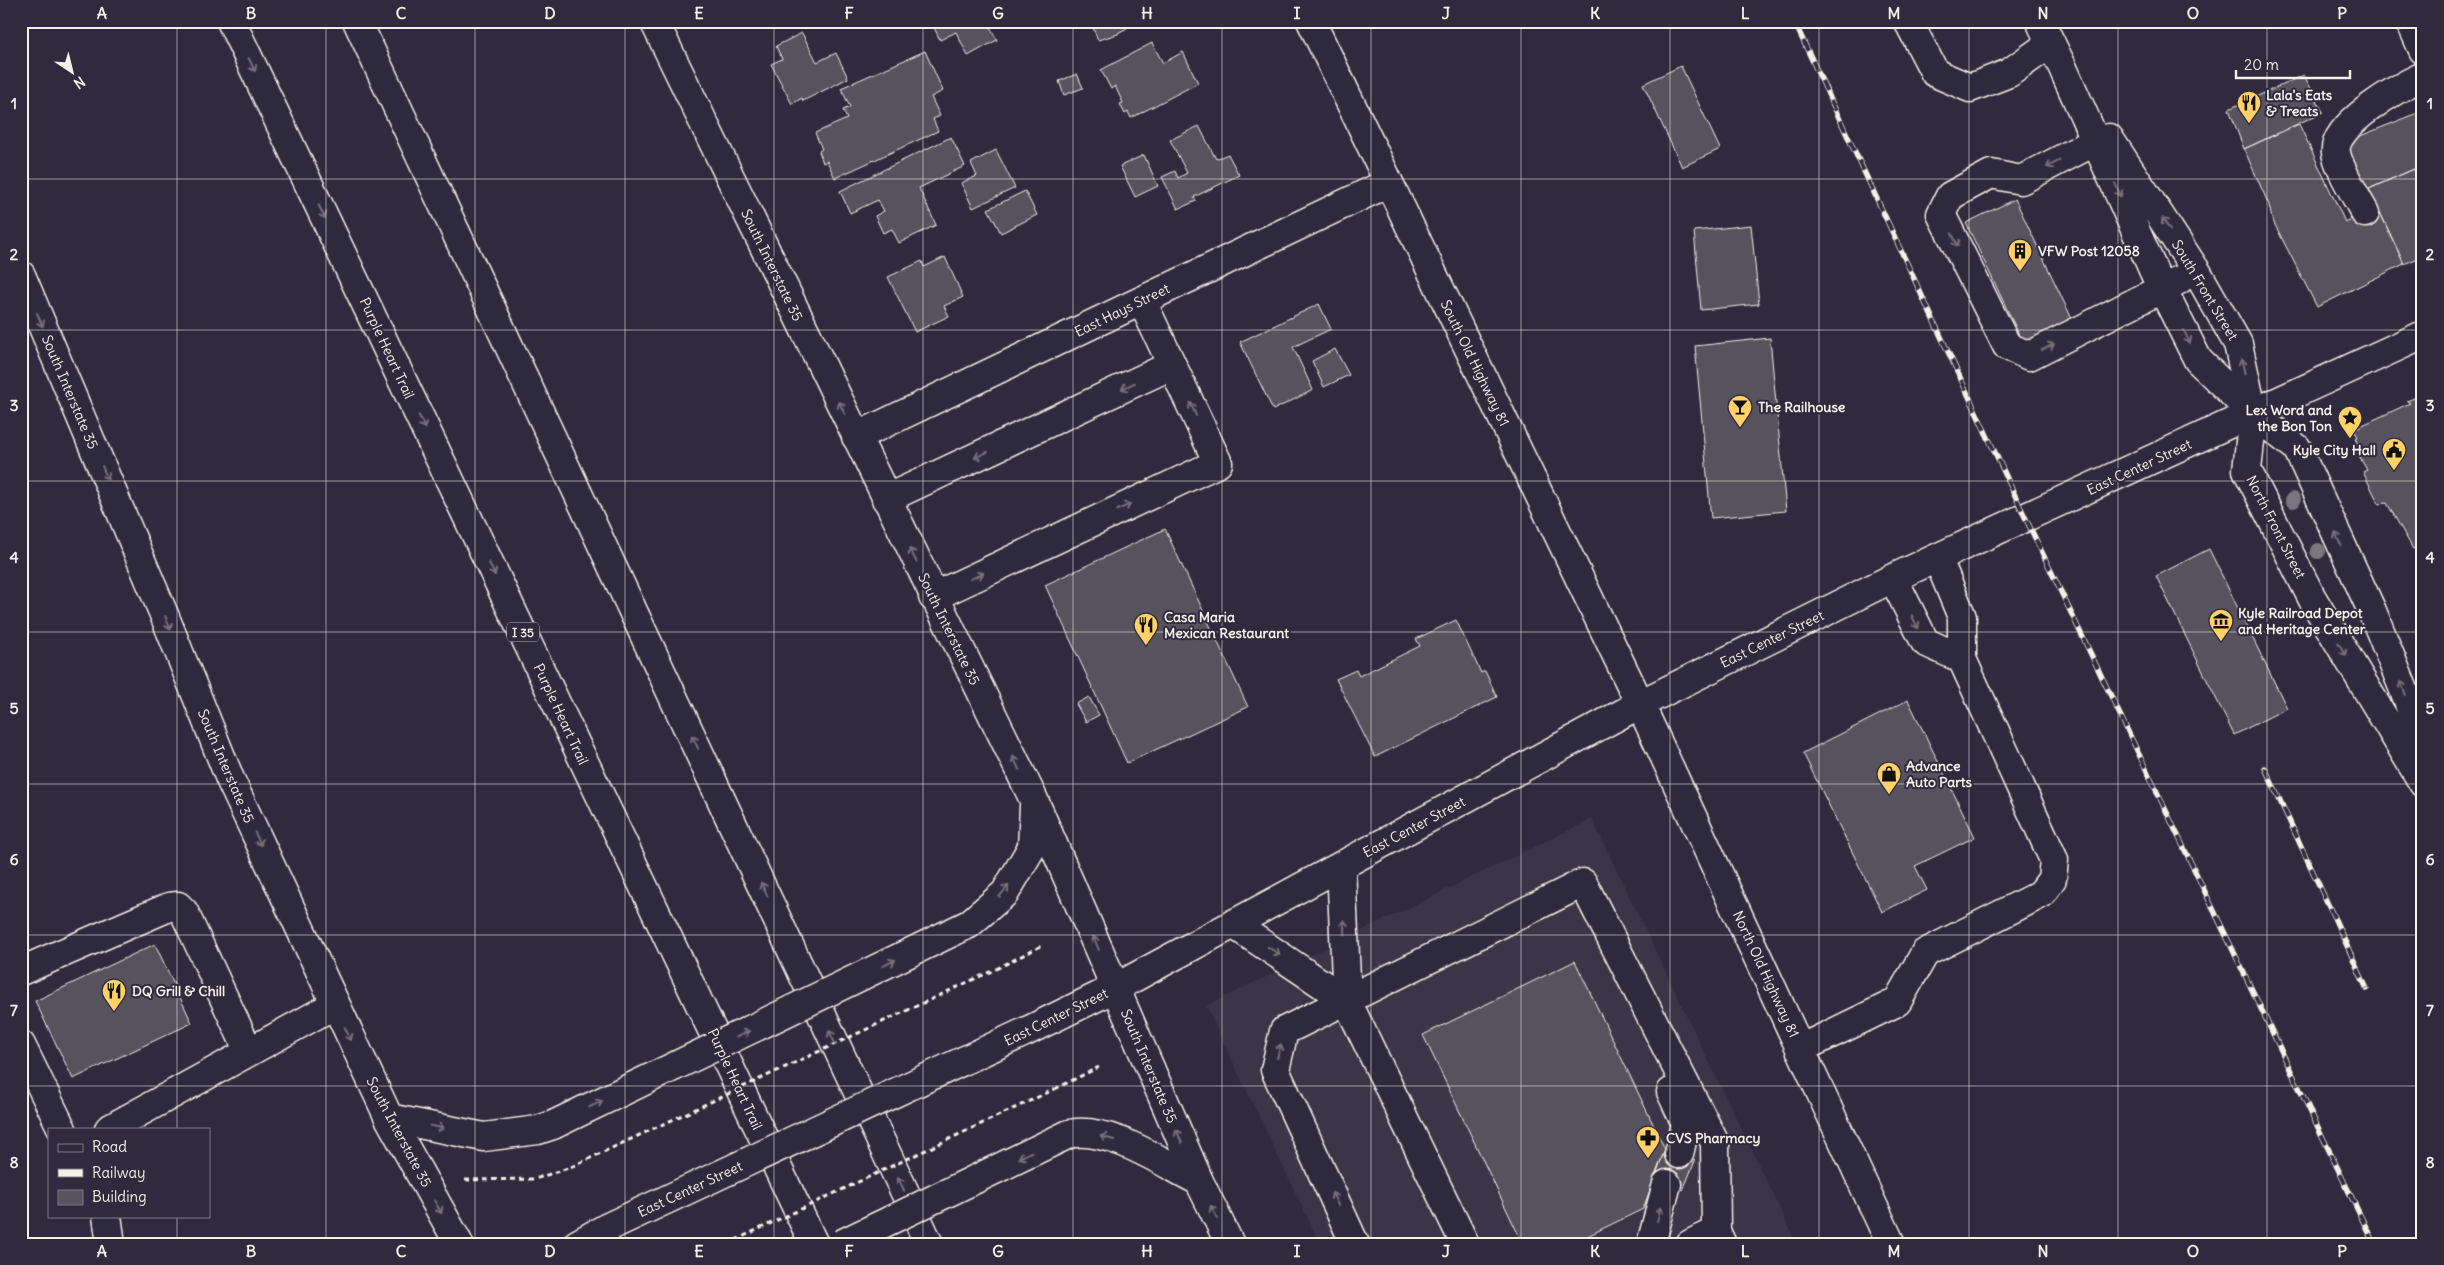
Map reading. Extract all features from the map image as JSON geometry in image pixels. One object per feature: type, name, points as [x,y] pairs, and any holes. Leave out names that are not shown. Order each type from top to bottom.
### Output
[{"type":"main road","name":"Purple Heart Trail","points":[[232,21],[814,1244]]},
{"type":"main road","points":[[358,21],[929,1244]]},
{"type":"main road","name":"South Interstate 35","points":[[654,21],[933,597],[1034,800],[1199,1181],[1230,1244]]},
{"type":"main road","name":"South Old Highway 81","points":[[1310,21],[1640,704]]},
{"type":"main road","points":[[1908,21],[1935,73],[1970,88],[2009,73],[2051,43],[2198,360],[2253,414],[2297,448],[2372,611],[2408,700],[2423,751]]},
{"type":"main road","points":[[2410,21],[2423,50]]},
{"type":"main road","name":"South Front Street","points":[[2051,43],[2197,272],[2238,344],[2253,414]]},
{"type":"main road","points":[[2365,213],[2336,152],[2338,139],[2366,110],[2401,86],[2423,76]]},
{"type":"main road","points":[[2096,141],[2021,180],[1991,174],[1950,196],[1941,214],[2007,346],[2029,356],[2197,272]]},
{"type":"main road","name":"East Hays Street","points":[[856,437],[1388,183]]},
{"type":"main road","name":"South Interstate 35","points":[[21,275],[165,617],[230,779],[334,1005],[389,1118],[459,1244]]},
{"type":"main road","points":[[933,597],[1218,463],[1142,301]]},
{"type":"main road","name":"East Center Street","points":[[577,1244],[606,1228],[1116,988],[1640,704],[1893,578],[2423,335]]},
{"type":"main road","points":[[886,499],[1172,365]]},
{"type":"main road","name":"North Front Street","points":[[2253,414],[2247,470],[2312,598],[2423,783]]},
{"type":"main road","points":[[1800,1049],[1897,1002],[1925,953],[2041,894],[2052,879],[2054,860],[1962,659],[1962,618],[1938,559]]},
{"type":"main road","points":[[1893,578],[1925,642],[1962,659]]},
{"type":"main road","name":"North Old Highway 81","points":[[1640,704],[1800,1049],[1884,1242]]},
{"type":"main road","points":[[389,1118],[484,1137],[538,1130],[553,1126],[969,924],[1004,892],[1032,848],[1034,800]]},
{"type":"main road","points":[[1342,866],[1347,1001],[1465,1244]]},
{"type":"main road","points":[[1355,1244],[1275,1070],[1284,1031],[1583,883],[1715,1143],[1719,1238],[1690,1244]]},
{"type":"main road","points":[[21,971],[169,906],[178,906],[184,912],[249,1052]]},
{"type":"main road","points":[[1233,924],[1347,1001]]},
{"type":"main road","points":[[111,1128],[334,1005]]},
{"type":"main road","points":[[1650,1013],[1650,1048],[1686,1124],[1679,1154]]},
{"type":"main road","points":[[21,1045],[62,1128]]},
{"type":"main road","points":[[841,1244],[1069,1134],[1080,1131],[1111,1138],[1199,1181]]},
{"type":"main road","points":[[1651,1244],[1667,1184]]},
{"type":"main road","points":[[107,1218],[112,1244]]},
{"type":"path","points":[[465,1180],[534,1179],[572,1167],[996,970],[1041,946]]},
{"type":"path","points":[[727,1244],[1099,1067]]},
{"type":"shaded area","points":[[1592,819],[1797,1244],[1320,1244],[1206,1006]]},
{"type":"building","points":[[931,21],[987,21],[997,40],[968,56],[956,32],[940,40]]},
{"type":"building","points":[[1090,21],[1136,21],[1126,26],[1127,28],[1118,34],[1098,40]]},
{"type":"building","points":[[802,33],[817,62],[836,53],[848,78],[803,101],[802,98],[792,104],[771,64],[782,59],[776,46]]},
{"type":"building","points":[[1152,43],[1163,63],[1183,52],[1198,83],[1131,118],[1128,112],[1125,114],[1120,104],[1123,103],[1115,86],[1111,89],[1101,70]]},
{"type":"building","points":[[925,51],[943,91],[931,97],[940,116],[933,119],[938,131],[835,178],[827,161],[823,163],[819,151],[822,149],[815,133],[847,119],[843,110],[850,107],[841,88]]},
{"type":"building","points":[[1681,66],[1720,149],[1682,167],[1643,84]]},
{"type":"building","points":[[1077,74],[1083,88],[1064,95],[1059,81]]},
{"type":"building","points":[[2304,75],[2323,112],[2244,149],[2229,109]]},
{"type":"building","points":[[2423,111],[2423,188],[2414,169],[2364,191],[2345,142]]},
{"type":"building","points":[[2299,124],[2345,222],[2378,208],[2404,264],[2317,307],[2272,219],[2269,205],[2244,149]]},
{"type":"building","points":[[1199,126],[1216,159],[1228,154],[1239,175],[1194,197],[1196,201],[1178,209],[1162,177],[1175,171],[1178,178],[1187,173],[1170,140]]},
{"type":"building","points":[[951,137],[965,166],[919,188],[936,225],[899,243],[892,229],[883,233],[875,216],[884,211],[878,200],[850,213],[840,191]]},
{"type":"building","points":[[996,150],[1015,188],[973,208],[961,183],[977,176],[971,163]]},
{"type":"building","points":[[1144,155],[1158,186],[1135,197],[1120,166]]},
{"type":"building","points":[[2414,169],[2423,188],[2423,256],[2404,264],[2369,189]]},
{"type":"building","points":[[1025,191],[1037,215],[1001,233],[988,209]]},
{"type":"building","name":"VFW Post 12058","points":[[2015,199],[2073,321],[2024,345],[1966,223]]},
{"type":"building","points":[[1751,225],[1759,304],[1701,310],[1694,231]]},
{"type":"building","points":[[945,257],[963,297],[944,306],[949,316],[915,332],[888,277],[922,261],[924,267]]},
{"type":"building","points":[[1319,304],[1331,329],[1293,347],[1313,390],[1273,410],[1240,342]]},
{"type":"building","name":"The Railhouse","points":[[1770,338],[1786,511],[1711,518],[1695,346]]},
{"type":"building","points":[[1335,349],[1349,375],[1324,387],[1312,361]]},
{"type":"building","name":"Kyle City Hall","points":[[2423,394],[2423,545],[2413,549],[2387,503],[2379,504],[2363,472],[2367,470],[2354,447],[2358,444],[2355,438],[2358,437],[2354,429],[2410,403],[2407,401]]},
{"type":"building","name":"Casa Maria Mexican Restaurant","points":[[1165,529],[1248,707],[1127,763],[1045,585]]},
{"type":"building","name":"Kyle Railroad Depot and Heritage Center","points":[[2209,549],[2287,708],[2234,735],[2156,576]]},
{"type":"building","points":[[1456,620],[1481,673],[1485,671],[1497,697],[1375,757],[1336,679],[1356,670],[1359,676],[1420,646],[1416,639]]},
{"type":"building","points":[[1089,697],[1099,715],[1086,722],[1076,704]]},
{"type":"building","name":"Advance Auto Parts","points":[[1908,700],[1975,837],[1915,866],[1927,890],[1882,912],[1803,753]]},
{"type":"building","name":"DQ Grill & Chill","points":[[155,944],[192,1023],[73,1079],[35,1001]]},
{"type":"building","name":"CVS Pharmacy","points":[[1575,961],[1665,1149],[1643,1209],[1571,1244],[1523,1244],[1423,1035]]},
{"type":"building","points":[[1665,1149],[1695,1161],[1683,1190],[1654,1180]]},
{"type":"railway","points":[[1794,21],[2026,519],[2374,1244]]},
{"type":"railway","points":[[2265,768],[2367,989]]},
{"type":"place","name":"Lala's Eats & Treats","points":[[2249,124]]},
{"type":"place","name":"VFW Post 12058","points":[[2020,272]]},
{"type":"place","name":"The Railhouse","points":[[1740,428]]},
{"type":"place","name":"Lex Word and the Bon Ton","points":[[2350,439]]},
{"type":"place","name":"Kyle City Hall","points":[[2394,471]]},
{"type":"place","name":"Kyle Railroad Depot and Heritage Center","points":[[2221,642]]},
{"type":"place","name":"Casa Maria Mexican Restaurant","points":[[1146,646]]},
{"type":"place","name":"Advance Auto Parts","points":[[1889,795]]},
{"type":"place","name":"DQ Grill & Chill","points":[[114,1012]]},
{"type":"place","name":"CVS Pharmacy","points":[[1648,1159]]}]
